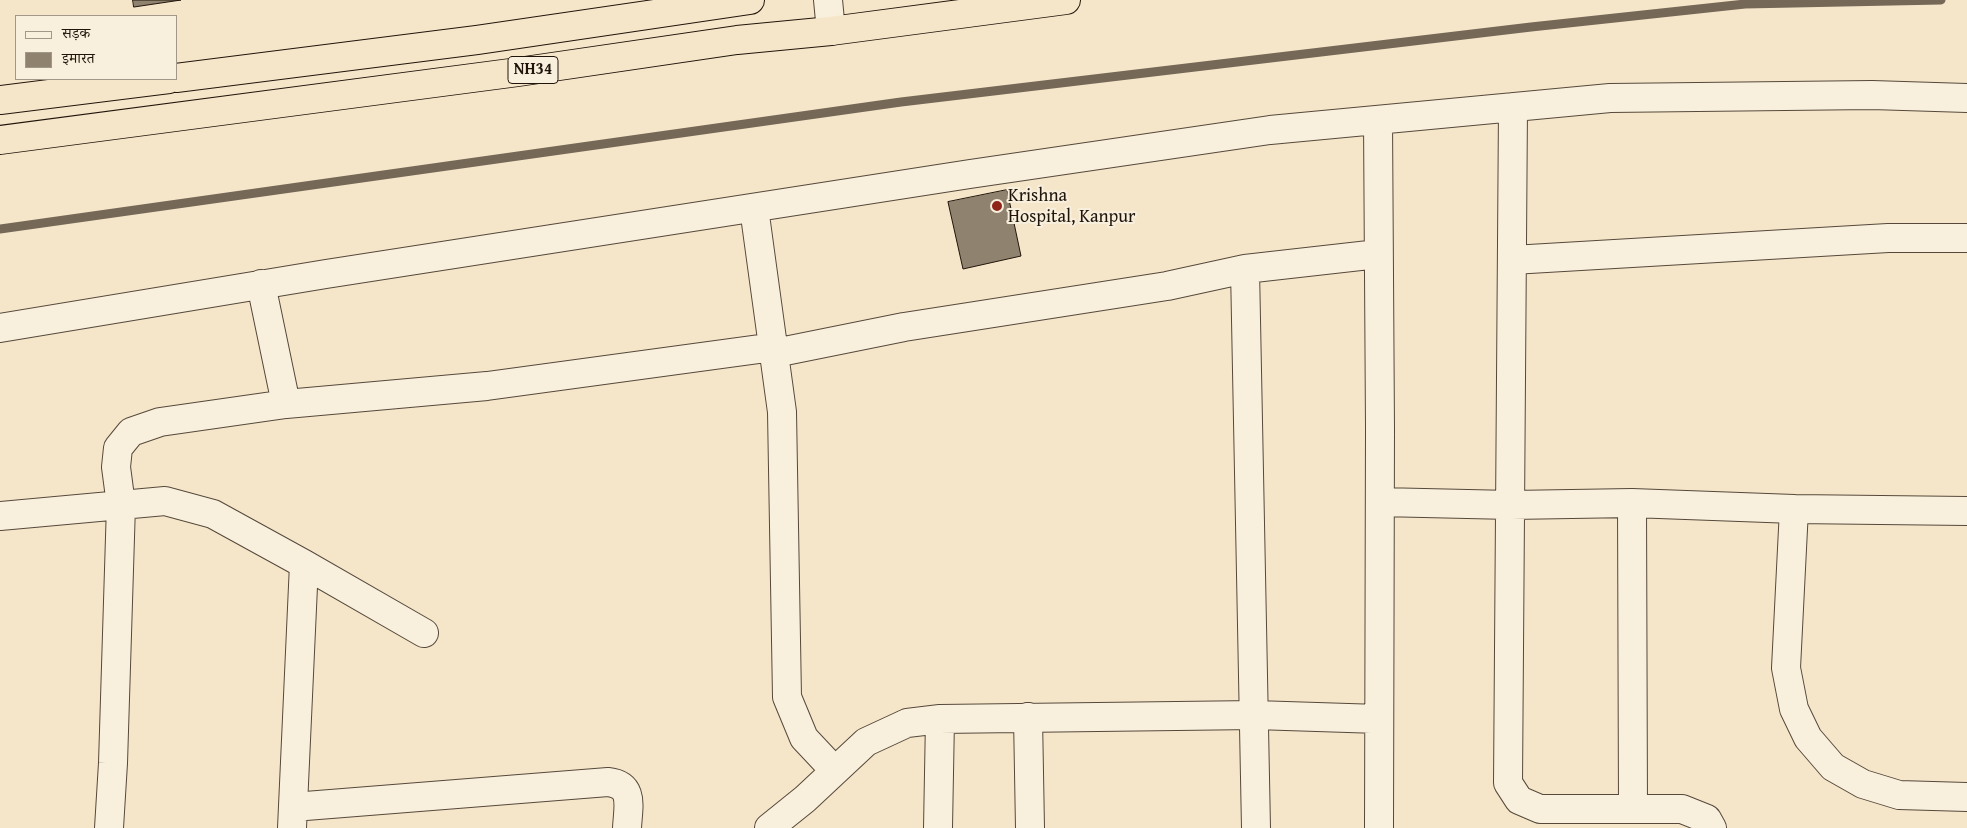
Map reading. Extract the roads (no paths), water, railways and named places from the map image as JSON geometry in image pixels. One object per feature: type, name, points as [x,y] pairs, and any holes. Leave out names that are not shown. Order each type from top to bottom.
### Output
[{"type":"highway","name":"NH34","points":[[178,78],[477,40],[750,0]]},
{"type":"highway","name":"NH34","points":[[0,140],[518,72],[737,40],[831,31],[1066,0]]},
{"type":"highway","points":[[0,100],[162,80]]},
{"type":"street","points":[[828,0],[831,31]]},
{"type":"street","points":[[0,328],[261,284],[1270,130],[1610,98],[1872,95],[1967,98]]},
{"type":"street","points":[[1512,107],[1508,783],[1519,800],[1540,809],[1682,808],[1707,819],[1712,828]]},
{"type":"street","points":[[1378,120],[1379,828]]},
{"type":"street","points":[[754,208],[782,412],[788,697],[804,738],[834,771]]},
{"type":"street","points":[[1512,260],[1888,238],[1967,238]]},
{"type":"street","points":[[109,828],[113,763],[121,505],[116,467],[118,448],[131,432],[160,422],[286,404],[486,386],[774,350],[904,327],[1166,286],[1245,269],[1378,254]]},
{"type":"street","points":[[1245,269],[1256,828]]},
{"type":"street","points":[[261,284],[286,404]]},
{"type":"street","points":[[0,516],[165,501],[213,514],[424,633]]},
{"type":"street","points":[[1380,502],[1511,505],[1632,503],[1794,509],[1967,511]]},
{"type":"street","points":[[1632,503],[1633,808]]},
{"type":"street","points":[[1794,509],[1786,668],[1794,709],[1808,738],[1833,767],[1863,784],[1899,795],[1967,797]]},
{"type":"street","points":[[304,564],[292,818],[608,782],[618,784],[626,791],[629,800],[627,828]]},
{"type":"street","points":[[769,828],[805,799],[866,742],[907,723],[940,719],[1028,717],[1255,716],[1379,719]]},
{"type":"street","points":[[1028,717],[1030,828]]},
{"type":"street","points":[[938,828],[940,719]]},
{"type":"waterway","points":[[0,229],[901,102],[1531,27],[1745,4],[1941,0]]},
{"type":"place","name":"Krishna Hospital, Kanpur","points":[[997,206]]}]
